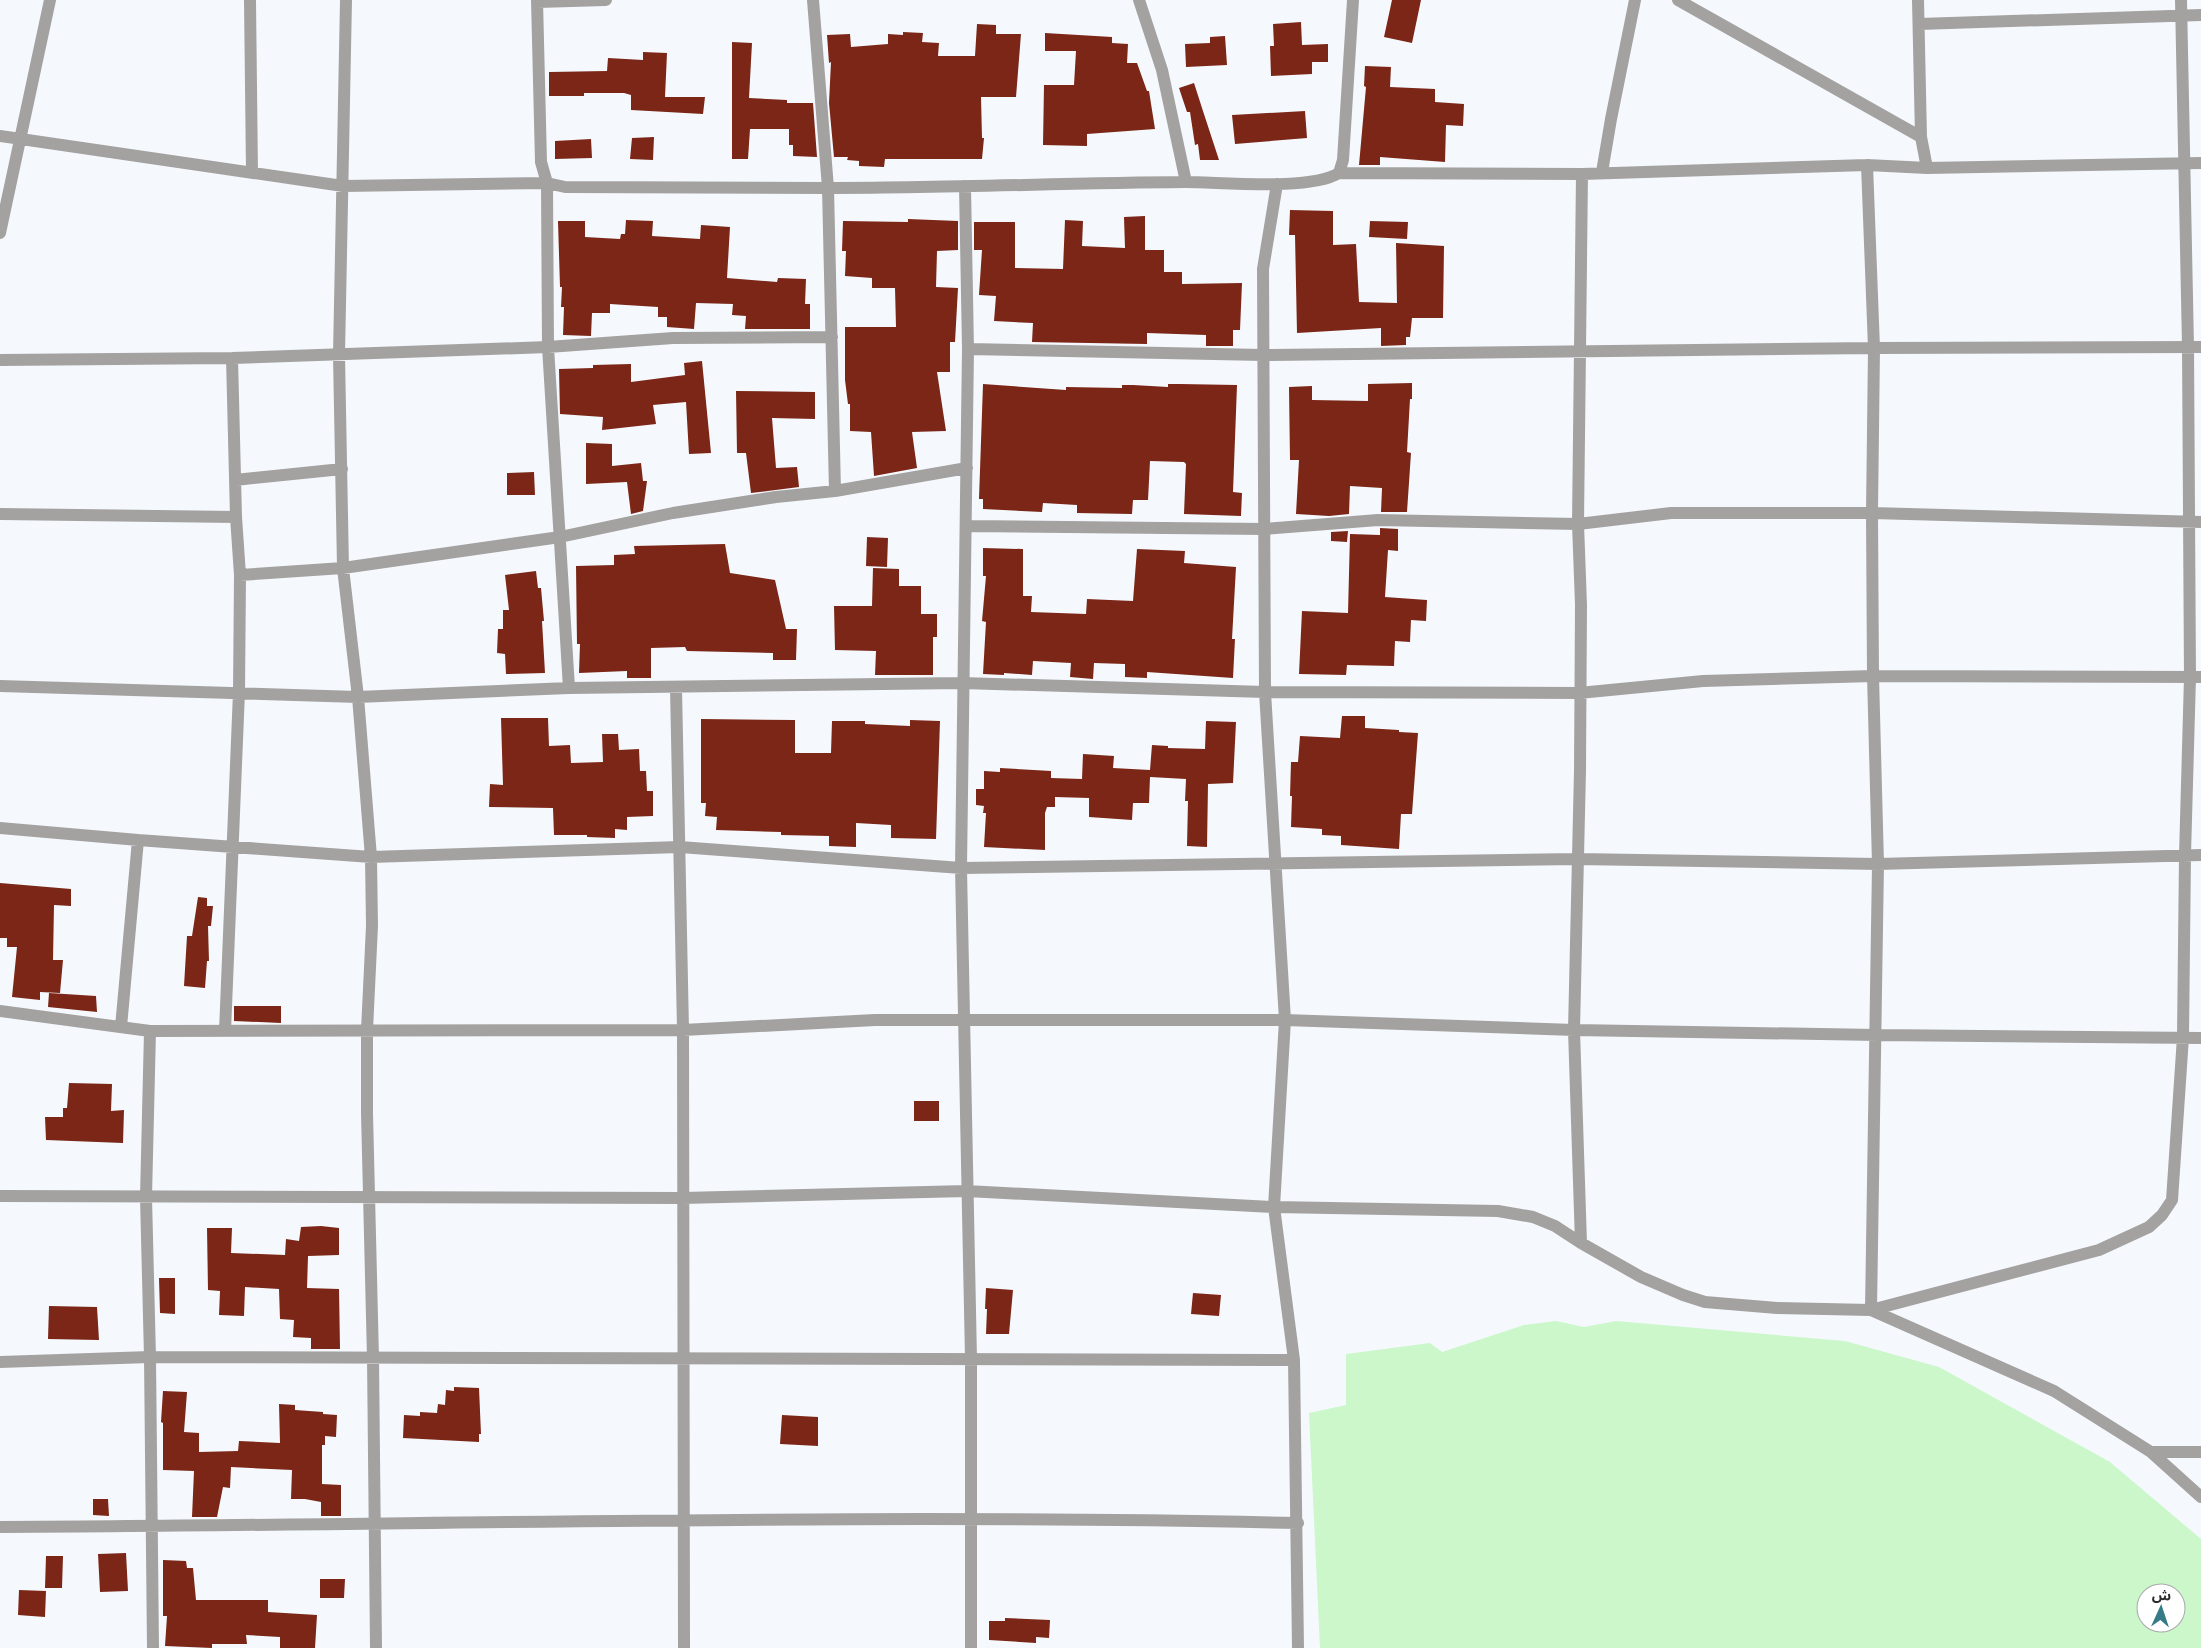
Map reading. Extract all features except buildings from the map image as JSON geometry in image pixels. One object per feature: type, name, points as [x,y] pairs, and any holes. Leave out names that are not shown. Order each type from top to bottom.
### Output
[{"type":"street","points":[[0,233],[22,140],[50,0]]},
{"type":"street","points":[[250,0],[252,173]]},
{"type":"street","points":[[346,0],[339,355],[343,568],[358,697],[371,857],[372,926],[368,1030],[369,1198],[373,1358],[376,1648]]},
{"type":"street","points":[[569,688],[548,347],[547,183],[541,162],[537,1],[606,0]]},
{"type":"street","points":[[813,0],[828,188],[835,491]]},
{"type":"street","points":[[1139,0],[1162,70],[1186,182]]},
{"type":"street","points":[[1339,173],[1343,160],[1353,0]]},
{"type":"street","points":[[1602,172],[1610,119],[1635,0]]},
{"type":"street","points":[[1678,0],[1921,137]]},
{"type":"street","points":[[1918,0],[1921,137],[1927,168]]},
{"type":"street","points":[[0,1196],[683,1198],[967,1192],[1274,1206],[1498,1211],[1532,1217],[1555,1226],[1641,1277],[1705,1302],[1777,1308],[1871,1310],[2100,1250],[2150,1227],[2162,1215],[2172,1200],[2183,1037],[2185,855],[2196,677],[2195,522],[2183,163],[2181,0]]},
{"type":"street","points":[[1919,24],[2181,14],[2201,15]]},
{"type":"street","points":[[0,136],[343,186],[547,183],[564,186],[828,188],[1186,182],[1277,184],[1320,180],[1339,173],[1582,174],[1867,166],[1927,168],[2201,164]]},
{"type":"street","points":[[1867,166],[1874,348],[1873,676],[1878,864],[1877,1036],[1871,1310]]},
{"type":"street","points":[[1581,1243],[1574,1030],[1576,859],[1580,770],[1581,605],[1578,524],[1578,352],[1582,174]]},
{"type":"street","points":[[1277,184],[1263,269],[1265,692],[1285,1020],[1274,1206],[1294,1360],[1298,1523],[1298,1648]]},
{"type":"street","points":[[965,186],[968,349],[961,868],[971,1360],[971,1648]]},
{"type":"street","points":[[0,360],[232,358],[548,347],[673,338],[832,337]]},
{"type":"street","points":[[968,349],[1263,355],[1874,348],[2201,347]]},
{"type":"street","points":[[225,1031],[239,692],[240,575],[236,517],[232,358]]},
{"type":"street","points":[[240,575],[343,568],[560,537],[673,513],[776,496],[835,491],[967,468]]},
{"type":"street","points":[[235,480],[342,469]]},
{"type":"street","points":[[966,526],[1265,529],[1378,520],[1578,524],[1671,513],[1872,514],[2195,522]]},
{"type":"street","points":[[0,514],[236,517]]},
{"type":"street","points":[[0,686],[358,697],[569,688],[962,683],[1265,692],[1579,694],[1703,681],[1873,676],[2196,677]]},
{"type":"street","points":[[676,688],[680,847],[679,923],[683,1030],[684,1648]]},
{"type":"street","points":[[0,828],[371,857],[680,847],[961,868],[1576,859],[1878,864],[2201,855]]},
{"type":"street","points":[[121,1027],[138,840]]},
{"type":"street","points":[[0,1011],[150,1031],[683,1030],[875,1020],[1285,1020],[1574,1030],[1877,1036],[2201,1038]]},
{"type":"street","points":[[150,1031],[146,1197],[150,1357],[153,1648]]},
{"type":"street","points":[[1871,1310],[2054,1391],[2151,1452],[2201,1497]]},
{"type":"street","points":[[0,1362],[150,1357],[1294,1360]]},
{"type":"street","points":[[2151,1452],[2201,1452]]},
{"type":"street","points":[[0,1527],[683,1519],[1098,1518],[1298,1523]]},
{"type":"green space","points":[[1556,1321],[1584,1327],[1616,1321],[1845,1341],[1939,1367],[2110,1462],[2201,1539],[2201,1648],[1320,1648],[1309,1413],[1346,1405],[1346,1354],[1430,1343],[1442,1352],[1524,1325]]}]
